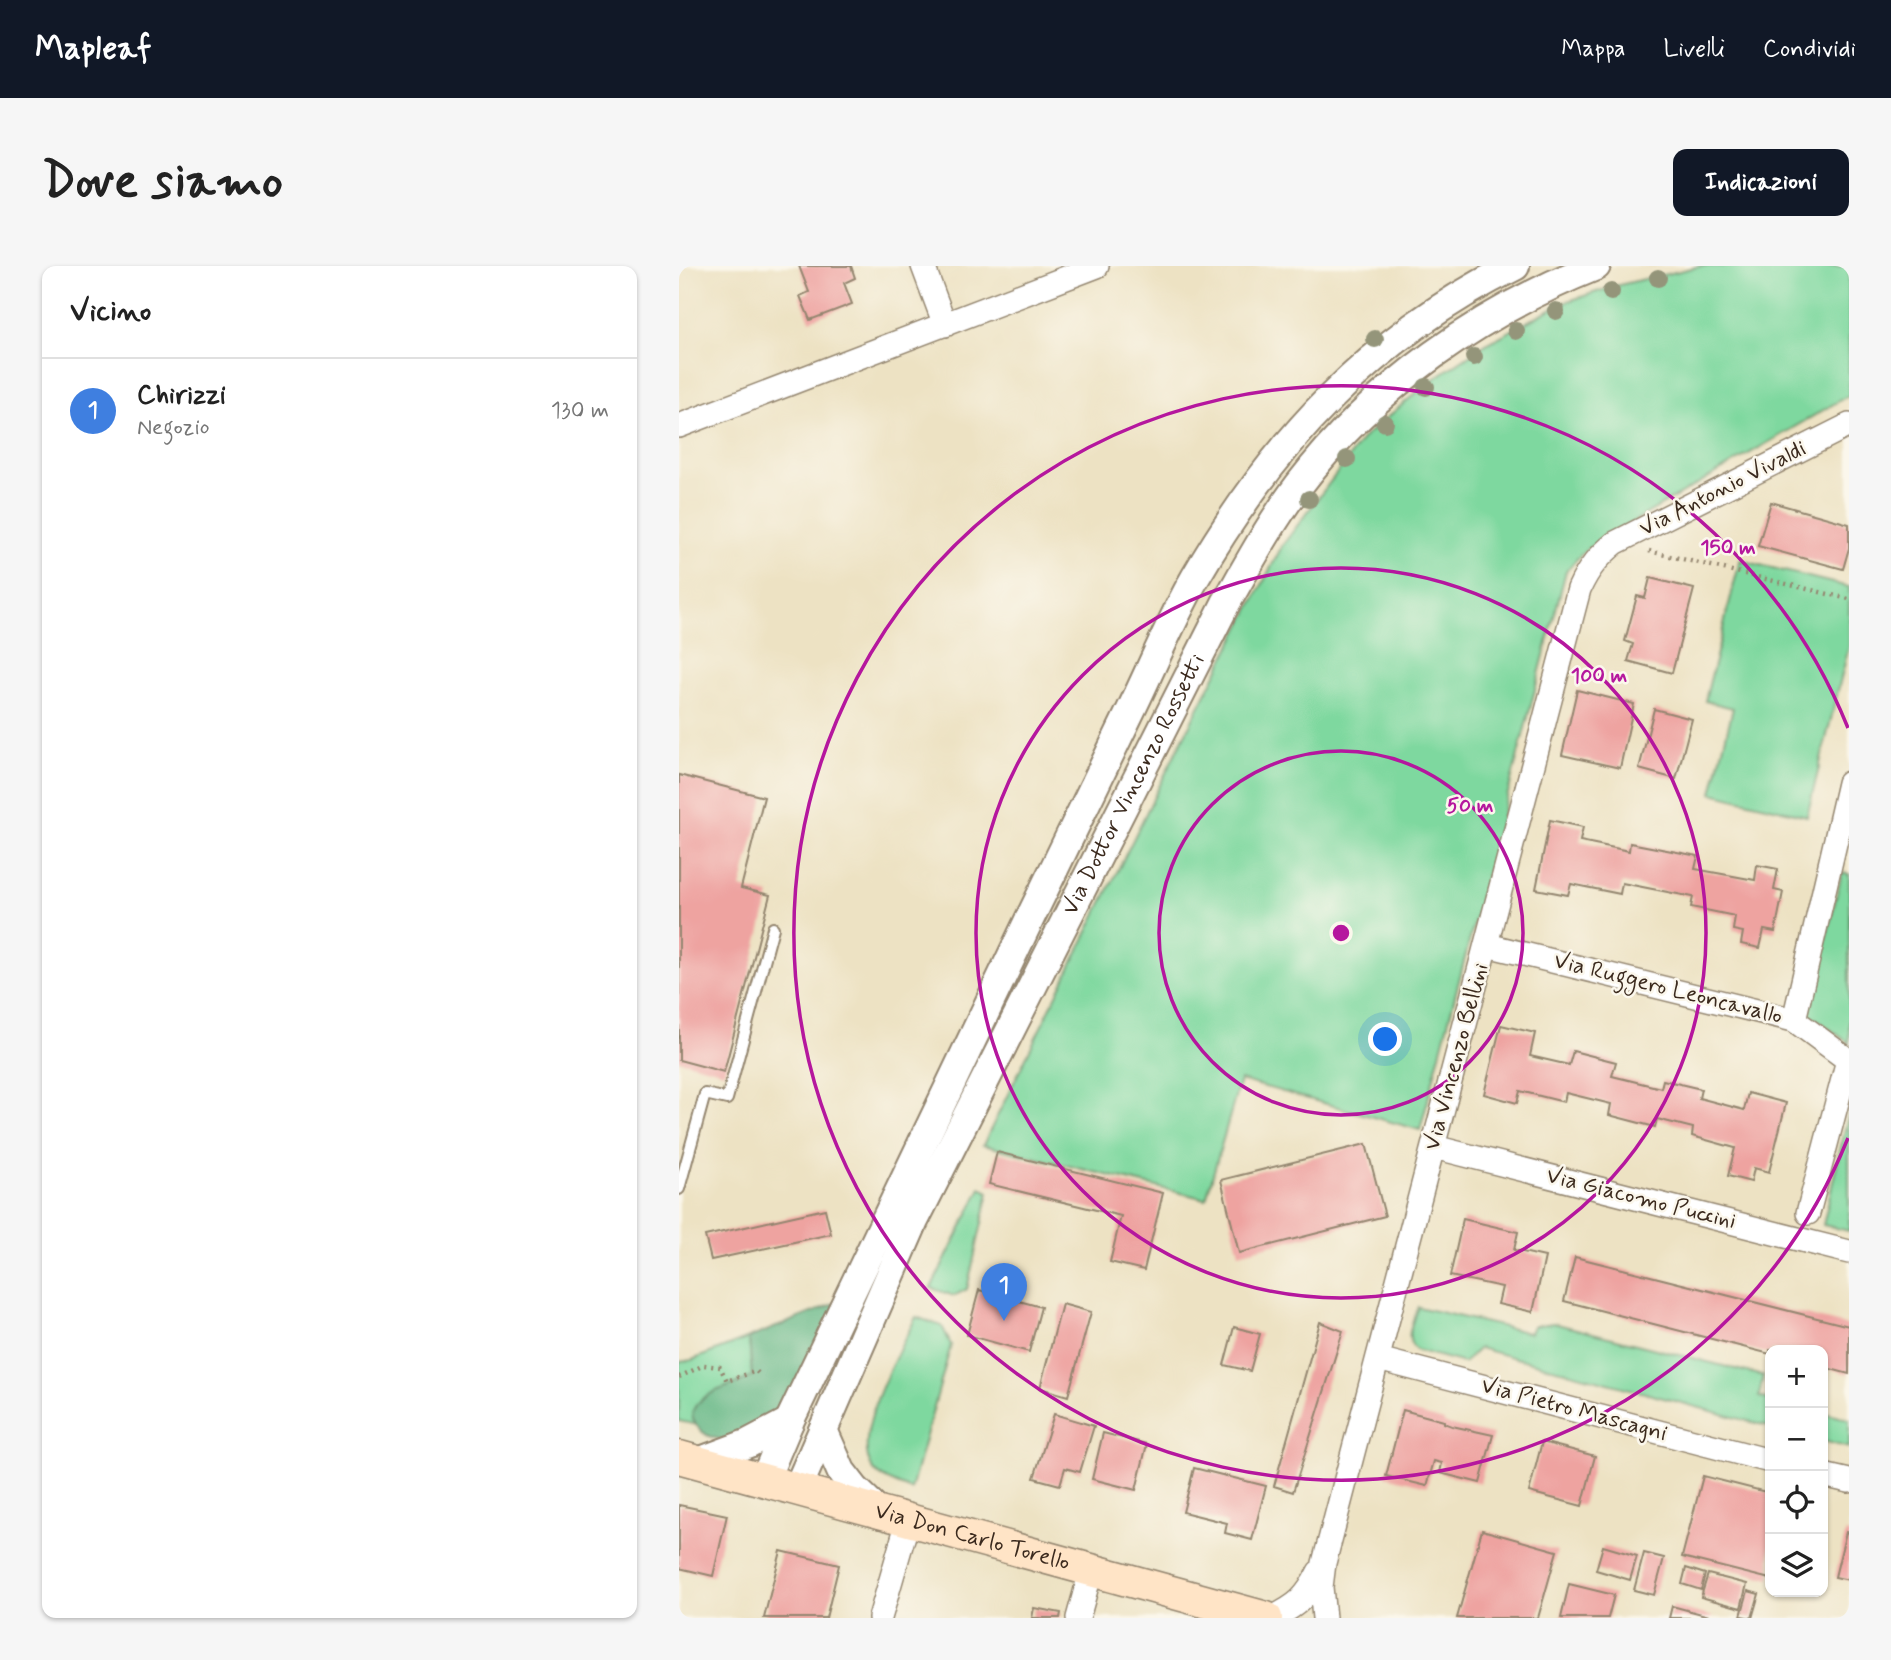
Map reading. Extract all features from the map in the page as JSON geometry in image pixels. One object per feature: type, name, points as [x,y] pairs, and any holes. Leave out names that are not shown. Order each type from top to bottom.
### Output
[{"type":"main road","name":"Via Don Carlo Torello","points":[[689,1460],[1266,1618]]},
{"type":"street","points":[[923,266],[945,325]]},
{"type":"street","points":[[679,426],[1097,266]]},
{"type":"street","name":"Via Dottor Vincenzo Rossetti","points":[[764,1481],[789,1422],[1175,618],[1193,581],[1223,532],[1282,451],[1339,387],[1427,317],[1515,266]]},
{"type":"street","name":"Via Dottor Vincenzo Rossetti","points":[[797,1490],[914,1221],[1226,603],[1285,505],[1343,433],[1368,407],[1418,365],[1505,308],[1596,266]]},
{"type":"street","name":"Via Antonio Vivaldi","points":[[1607,550],[1849,425]]},
{"type":"street","name":"Via Vincenzo Bellini","points":[[1324,1618],[1321,1587],[1324,1563],[1580,589],[1586,572],[1607,550]]},
{"type":"street","points":[[1794,1020],[1849,783]]},
{"type":"street","name":"Via Ruggero Leoncavallo","points":[[1487,945],[1794,1020],[1848,1060],[1808,1213]]},
{"type":"street","name":"Via Giacomo Puccini","points":[[1434,1147],[1849,1252]]},
{"type":"street","name":"Via Pietro Mascagni","points":[[1378,1359],[1765,1460]]},
{"type":"street","points":[[689,1460],[760,1438],[789,1422]]},
{"type":"street","points":[[823,1430],[841,1471],[855,1489],[894,1517],[880,1618]]},
{"type":"street","points":[[1828,1476],[1849,1481]]},
{"type":"street","name":"Via Vincenzo Bellini","points":[[1272,1618],[1296,1606],[1308,1594],[1324,1563]]},
{"type":"street","points":[[1078,1618],[1091,1571]]},
{"type":"lane","points":[[679,1189],[705,1094],[727,1099],[773,928]]},
{"type":"path","points":[[1607,550],[1849,598]]},
{"type":"path","points":[[679,1377],[704,1366],[720,1367],[727,1381],[751,1371],[756,1371],[760,1376]]},
{"type":"green space","points":[[1701,266],[1849,266],[1849,395],[1585,550],[1566,571],[1420,1130],[1240,1080],[1206,1199],[983,1145],[1180,744],[1282,546],[1364,437],[1429,382],[1486,344],[1562,303],[1619,285]]},
{"type":"green space","points":[[1740,560],[1849,587],[1849,646],[1807,816],[1712,793],[1733,708],[1705,701]]},
{"type":"green space","points":[[1842,873],[1849,874],[1849,1043],[1808,1013]]},
{"type":"green space","points":[[1849,1111],[1849,1231],[1823,1225]]},
{"type":"green space","points":[[981,1188],[989,1192],[967,1289],[954,1296],[931,1288]]},
{"type":"green space","points":[[836,1303],[787,1421],[737,1438],[713,1438],[702,1432],[692,1416],[697,1404],[712,1393],[752,1376],[749,1338]]},
{"type":"green space","points":[[1418,1307],[1530,1333],[1533,1326],[1553,1323],[1763,1376],[1759,1397],[1765,1399],[1765,1426],[1479,1348],[1464,1363],[1416,1350],[1410,1341]]},
{"type":"green space","points":[[916,1317],[942,1326],[951,1345],[911,1490],[886,1479],[873,1469],[867,1454],[867,1436],[889,1371]]},
{"type":"green space","points":[[749,1338],[752,1376],[740,1384],[730,1386],[693,1420],[697,1425],[679,1421],[679,1362],[692,1360]]},
{"type":"green space","points":[[1828,1414],[1849,1419],[1849,1448],[1828,1442]]},
{"type":"building","points":[[799,266],[851,266],[855,278],[844,283],[852,304],[810,320],[800,296],[809,292]]},
{"type":"building","points":[[1771,502],[1849,524],[1849,548],[1843,569],[1758,546]]},
{"type":"building","points":[[1650,578],[1694,589],[1672,673],[1628,661],[1633,644],[1625,641],[1637,596],[1645,598]]},
{"type":"building","points":[[1577,690],[1634,704],[1620,768],[1562,755]]},
{"type":"building","points":[[1654,709],[1692,719],[1676,779],[1639,769]]},
{"type":"building","points":[[679,775],[764,797],[741,888],[770,895],[724,1072],[679,1060]]},
{"type":"building","points":[[1550,820],[1583,827],[1580,841],[1629,851],[1630,843],[1698,856],[1695,869],[1755,880],[1757,865],[1778,869],[1774,890],[1783,892],[1775,932],[1764,930],[1760,948],[1741,944],[1743,932],[1733,930],[1735,916],[1691,907],[1693,897],[1622,883],[1620,894],[1571,884],[1568,895],[1536,889]]},
{"type":"building","points":[[1501,1025],[1535,1033],[1530,1056],[1569,1065],[1573,1051],[1616,1062],[1612,1076],[1661,1088],[1663,1080],[1701,1089],[1699,1098],[1744,1110],[1748,1093],[1786,1103],[1769,1172],[1754,1168],[1751,1182],[1728,1176],[1735,1148],[1692,1136],[1693,1128],[1657,1119],[1655,1127],[1609,1115],[1611,1104],[1566,1093],[1564,1102],[1520,1091],[1517,1103],[1484,1094]]},
{"type":"building","points":[[1366,1144],[1385,1216],[1239,1253],[1221,1180]]},
{"type":"building","points":[[997,1152],[1163,1193],[1144,1270],[1110,1262],[1121,1216],[989,1184]]},
{"type":"building","points":[[825,1209],[831,1234],[711,1260],[705,1236]]},
{"type":"building","points":[[1463,1219],[1518,1232],[1514,1250],[1545,1257],[1533,1312],[1498,1304],[1502,1287],[1450,1276]]},
{"type":"building","points":[[1575,1257],[1849,1326],[1849,1374],[1828,1368],[1828,1345],[1765,1345],[1765,1353],[1564,1301]]},
{"type":"building","points":[[979,1290],[1041,1307],[1029,1352],[967,1335]]},
{"type":"building","points":[[1062,1304],[1091,1312],[1068,1396],[1040,1388]]},
{"type":"building","points":[[1320,1322],[1343,1331],[1293,1492],[1274,1486]]},
{"type":"building","points":[[1234,1327],[1260,1334],[1250,1371],[1224,1365]]},
{"type":"building","points":[[1403,1410],[1444,1421],[1452,1426],[1493,1435],[1480,1483],[1440,1473],[1442,1463],[1434,1461],[1427,1486],[1386,1476]]},
{"type":"building","points":[[1054,1414],[1094,1426],[1080,1472],[1065,1468],[1060,1485],[1034,1478]]},
{"type":"building","points":[[1103,1433],[1147,1444],[1136,1490],[1092,1479]]},
{"type":"building","points":[[1542,1442],[1595,1456],[1582,1506],[1529,1492]]},
{"type":"building","points":[[1194,1468],[1266,1486],[1252,1540],[1225,1533],[1227,1523],[1183,1512]]},
{"type":"building","points":[[1703,1476],[1765,1492],[1765,1578],[1682,1557]]},
{"type":"building","points":[[679,1505],[727,1515],[713,1576],[679,1568]]},
{"type":"building","points":[[1482,1530],[1557,1551],[1538,1618],[1457,1618]]},
{"type":"building","points":[[1846,1532],[1849,1533],[1849,1580],[1835,1577]]},
{"type":"building","points":[[1603,1546],[1637,1556],[1630,1580],[1596,1570]]},
{"type":"building","points":[[781,1551],[839,1565],[826,1618],[764,1618]]},
{"type":"building","points":[[1644,1553],[1664,1558],[1654,1595],[1634,1590]]},
{"type":"building","points":[[1686,1568],[1705,1574],[1701,1590],[1682,1584]]},
{"type":"building","points":[[1708,1574],[1747,1584],[1741,1608],[1701,1597]]},
{"type":"building","points":[[1569,1584],[1614,1595],[1608,1618],[1561,1618]]},
{"type":"building","points":[[1748,1591],[1759,1594],[1752,1618],[1741,1616]]},
{"type":"building","points":[[1672,1606],[1713,1617],[1713,1618],[1669,1618]]},
{"type":"building","points":[[1034,1608],[1061,1613],[1060,1618],[1032,1618]]},
{"type":"place","name":"Chirizzi","points":[[1004,1321]]}]
